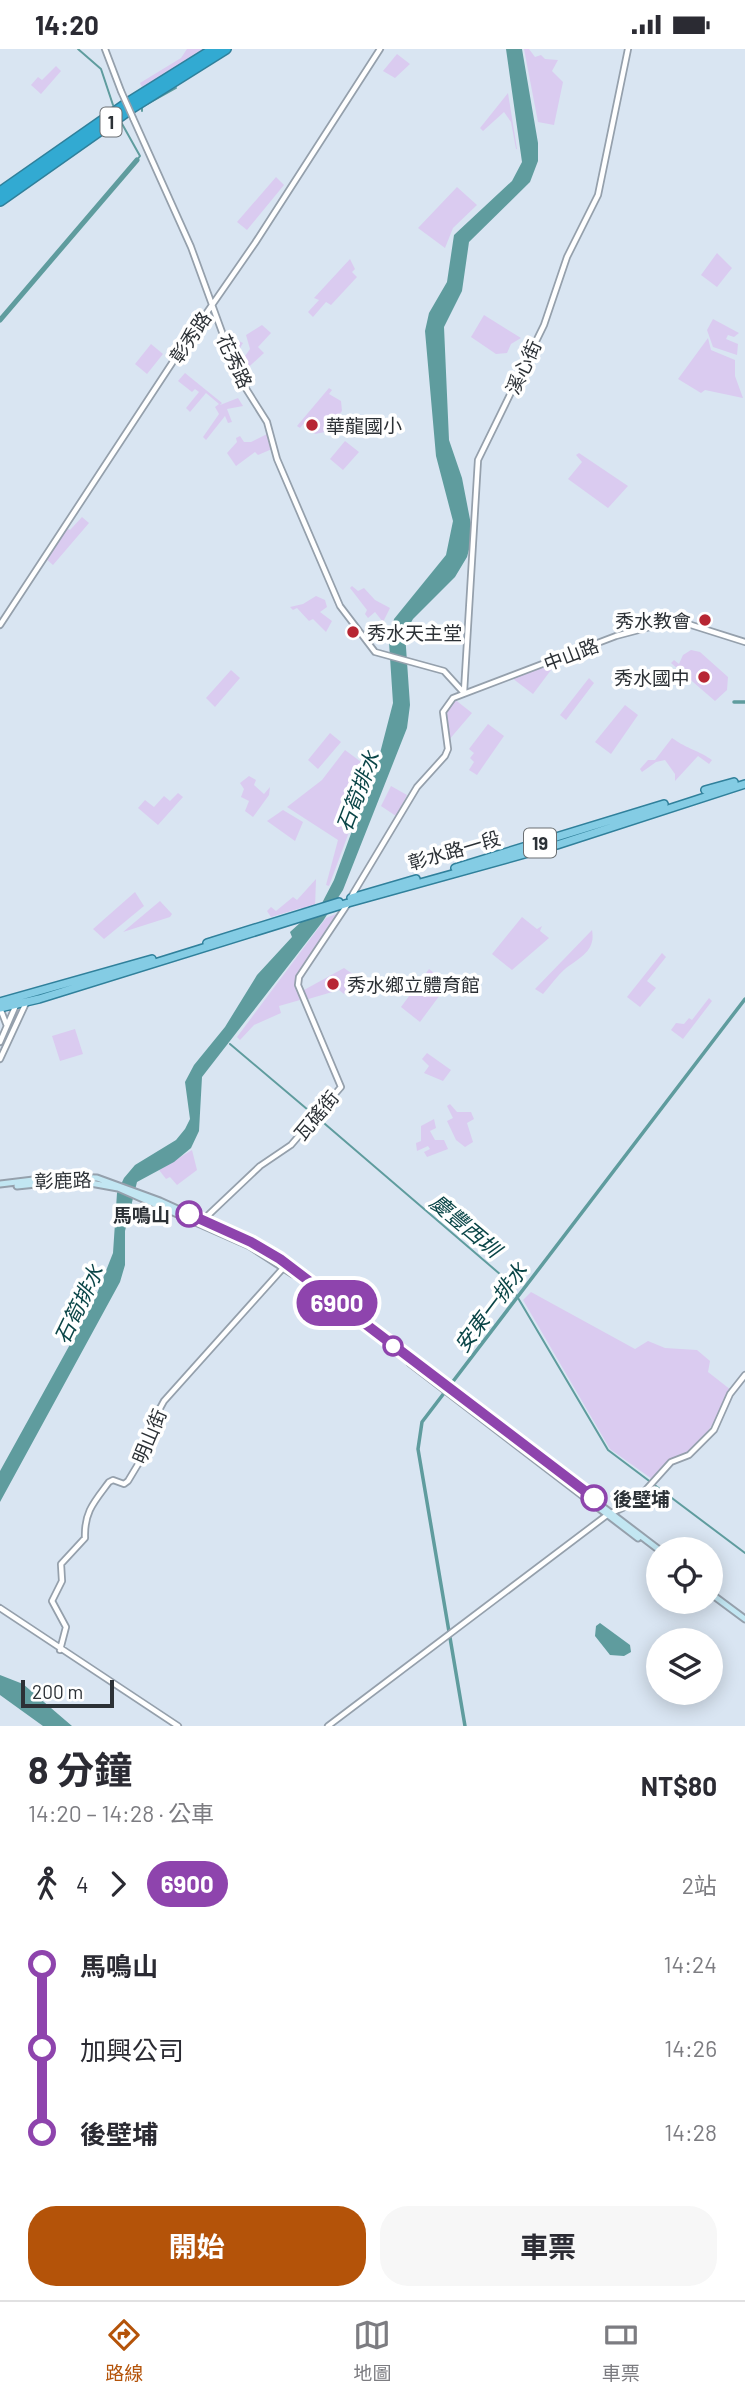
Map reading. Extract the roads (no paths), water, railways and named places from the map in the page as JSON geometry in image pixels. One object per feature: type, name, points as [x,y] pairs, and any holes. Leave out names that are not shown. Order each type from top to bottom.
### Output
[{"type":"highway","name":"1","points":[[0,192],[129,102],[214,49]]},
{"type":"highway","name":"1","points":[[0,201],[132,108],[226,49]]},
{"type":"main road","name":"彰水路一段","points":[[294,917],[333,903],[557,845],[745,781]]},
{"type":"main road","name":"19","points":[[0,1008],[349,901]]},
{"type":"main road","name":"19","points":[[0,1002],[18,1001]]},
{"type":"main road","name":"彰鹿路","points":[[0,1186],[75,1180],[122,1187],[251,1244],[285,1266],[646,1542]]},
{"type":"main road","name":"彰鹿路","points":[[136,1193],[251,1244]]},
{"type":"main road","points":[[723,1601],[745,1617]]},
{"type":"street","name":"花秀路","points":[[105,49],[191,247],[240,379],[269,426],[277,459],[340,606],[375,652],[444,671],[464,693]]},
{"type":"street","name":"彰秀路","points":[[0,625],[211,305],[255,243],[380,49]]},
{"type":"street","name":"溪心街","points":[[464,693],[478,460],[544,325],[567,257],[597,195],[628,49]]},
{"type":"street","name":"中山路","points":[[464,693],[616,636],[654,626],[688,624],[745,642]]},
{"type":"street","points":[[349,901],[417,787],[445,756],[448,749],[444,707],[464,693]]},
{"type":"street","name":"瓦磘街","points":[[204,1221],[260,1166],[291,1145],[341,1087],[298,985],[299,977],[349,901]]},
{"type":"street","points":[[0,1059],[29,998]]},
{"type":"street","points":[[0,1042],[18,1001]]},
{"type":"street","points":[[0,1008],[7,1026]]},
{"type":"street","points":[[194,1221],[204,1221]]},
{"type":"street","name":"明山街","points":[[60,1650],[66,1627],[52,1601],[62,1581],[61,1564],[85,1538],[83,1524],[89,1511],[111,1480],[124,1485],[128,1481],[146,1451],[153,1421],[164,1401],[285,1266]]},
{"type":"street","points":[[328,1726],[609,1514],[635,1502],[671,1462],[689,1455],[714,1430],[730,1394],[745,1375]]},
{"type":"street","points":[[0,1608],[178,1726]]},
{"type":"waterway","points":[[78,49],[101,69],[113,105]]},
{"type":"waterway","points":[[142,111],[142,107],[176,88]]},
{"type":"waterway","points":[[121,122],[140,156],[137,160]]},
{"type":"waterway","points":[[0,320],[137,160]]},
{"type":"waterway","name":"安東一排水","points":[[734,702],[745,702]]},
{"type":"waterway","name":"安東一排水","points":[[465,1726],[418,1449],[422,1422],[745,999]]},
{"type":"waterway","name":"慶豐西圳","points":[[230,1044],[314,1115]]},
{"type":"waterway","name":"慶豐西圳","points":[[318,1118],[508,1281],[608,1450],[745,1553]]},
{"type":"place","name":"華龍國小","points":[[312,425]]},
{"type":"place","name":"秀水教會","points":[[705,620]]},
{"type":"place","name":"秀水天主堂","points":[[353,632]]},
{"type":"place","name":"秀水國中","points":[[704,677]]},
{"type":"place","name":"秀水鄉立體育館","points":[[333,984]]},
{"type":"place","name":"馬鳴山","points":[[189,1214]]},
{"type":"place","name":"後壁埔","points":[[594,1498]]},
{"type":"water label","name":"石筍排水","points":[[357,791]]},
{"type":"water label","name":"石筍排水","points":[[78,1304]]}]
